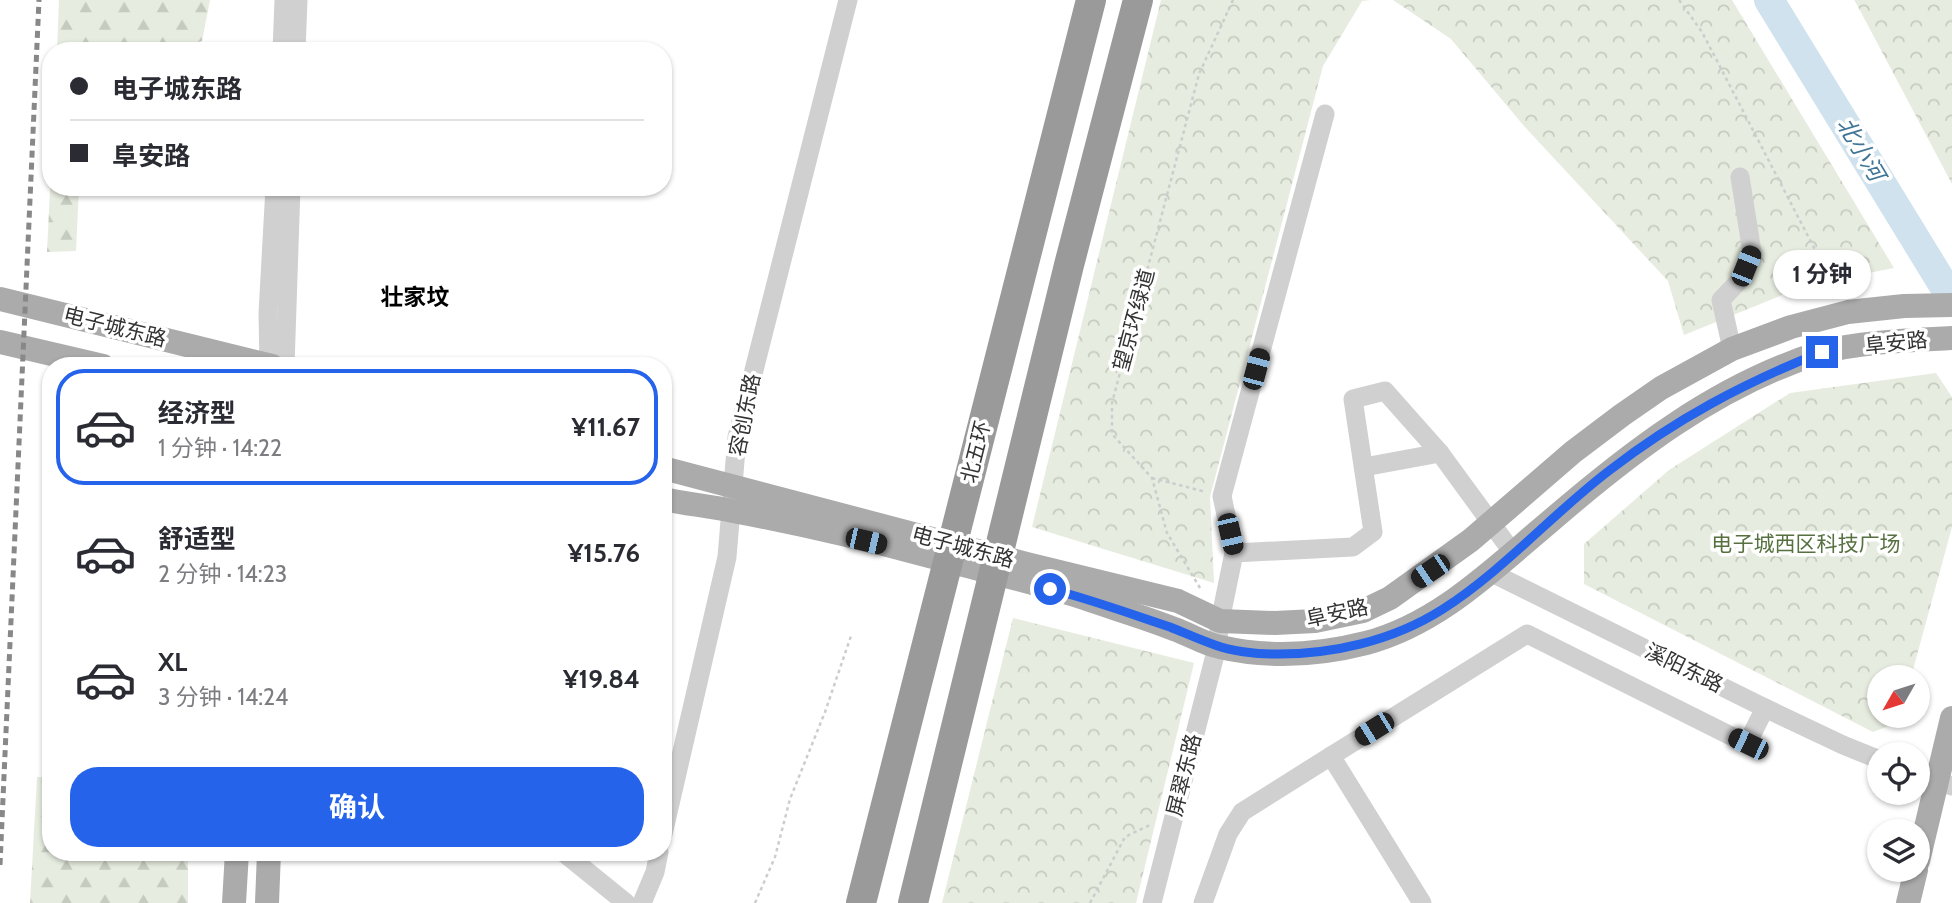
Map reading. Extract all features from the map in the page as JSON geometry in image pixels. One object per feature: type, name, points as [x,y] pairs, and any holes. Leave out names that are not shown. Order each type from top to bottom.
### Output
[{"type":"highway","name":"北五环","points":[[861,903],[1091,0]]},
{"type":"highway","points":[[913,903],[1069,265],[1138,0]]},
{"type":"main road","name":"电子城东路","points":[[0,299],[241,357]]},
{"type":"main road","name":"阜安路","points":[[1220,621],[1315,621],[1363,611],[1390,598],[1430,571],[1573,452],[1622,415],[1661,388],[1732,349],[1791,327],[1848,312],[1952,304]]},
{"type":"main road","name":"阜安路","points":[[1217,647],[1270,654],[1319,652],[1368,642],[1410,627],[1444,608],[1490,572],[1608,471],[1710,402],[1766,374],[1822,352],[1952,338]]},
{"type":"main road","name":"电子城东路","points":[[0,342],[64,357]]},
{"type":"main road","name":"电子城东路","points":[[672,472],[732,499],[1076,596],[1174,629],[1217,647]]},
{"type":"main road","name":"电子城东路","points":[[672,499],[732,499],[1027,564],[1178,601],[1220,621]]},
{"type":"main road","points":[[1927,819],[1952,718]]},
{"type":"main road","points":[[234,903],[236,861]]},
{"type":"main road","points":[[267,903],[269,861]]},
{"type":"main road","points":[[1908,903],[1913,882]]},
{"type":"street","points":[[282,42],[284,0]]},
{"type":"street","points":[[296,42],[298,0]]},
{"type":"street","name":"容创东路","points":[[672,795],[727,557],[737,437],[848,0]]},
{"type":"street","points":[[1325,114],[1222,496],[1234,553],[1353,547],[1373,532],[1353,399],[1385,390],[1440,453],[1513,552]]},
{"type":"street","points":[[1732,349],[1721,300],[1740,279],[1752,252],[1740,177]]},
{"type":"street","points":[[273,357],[268,313],[274,196]]},
{"type":"street","points":[[275,357],[290,196]]},
{"type":"street","points":[[1364,467],[1440,453]]},
{"type":"street","name":"屏翠东路","points":[[1152,903],[1217,647],[1234,553]]},
{"type":"street","name":"溪阳东路","points":[[1490,572],[1765,708],[1867,755]]},
{"type":"street","points":[[1203,903],[1228,834],[1242,813],[1527,634],[1748,744],[1765,708]]},
{"type":"street","points":[[1331,755],[1422,903]]},
{"type":"street","points":[[574,861],[626,903]]},
{"type":"street","points":[[642,903],[657,861]]},
{"type":"path","name":"望京环绿道","points":[[1200,588],[1167,533],[1152,478],[1112,434],[1112,403],[1199,74],[1233,0]]},
{"type":"path","points":[[1679,0],[1702,32],[1848,312]]},
{"type":"path","points":[[1152,478],[1222,496]]},
{"type":"path","points":[[755,903],[775,858],[790,799],[825,712],[851,636]]},
{"type":"path","points":[[1090,903],[1125,837],[1174,814]]},
{"type":"green space","points":[[59,0],[210,0],[202,41],[199,42],[57,42]]},
{"type":"green space","points":[[1161,0],[1371,0],[1362,1],[1323,66],[1210,497],[1214,583],[1032,527]]},
{"type":"green space","points":[[1393,0],[1732,0],[1894,268],[1807,285],[1684,335],[1668,281],[1524,126],[1451,39]]},
{"type":"green space","points":[[1854,0],[1952,0],[1952,184],[1856,3]]},
{"type":"green space","points":[[50,196],[79,196],[76,251],[47,252]]},
{"type":"green space","name":"电子城西区科技广场","points":[[1936,373],[1952,397],[1952,527],[1914,665],[1867,665],[1867,728],[1883,728],[1873,732],[1584,584],[1584,544],[1669,470],[1790,393]]},
{"type":"green space","points":[[1013,618],[1194,663],[1136,903],[942,903]]},
{"type":"green space","points":[[37,777],[42,777],[42,861],[188,861],[188,903],[30,903]]},
{"type":"waterway","name":"北小河","points":[[1769,0],[1952,299]]},
{"type":"railway","points":[[0,865],[39,0]]},
{"type":"district","name":"壮家坟","points":[[415,297]]},
{"type":"route","points":[[1050,589],[1174,629],[1217,647],[1270,654],[1319,652],[1368,642],[1410,627],[1444,608],[1608,471],[1656,436],[1710,402],[1766,374],[1822,352]]}]
